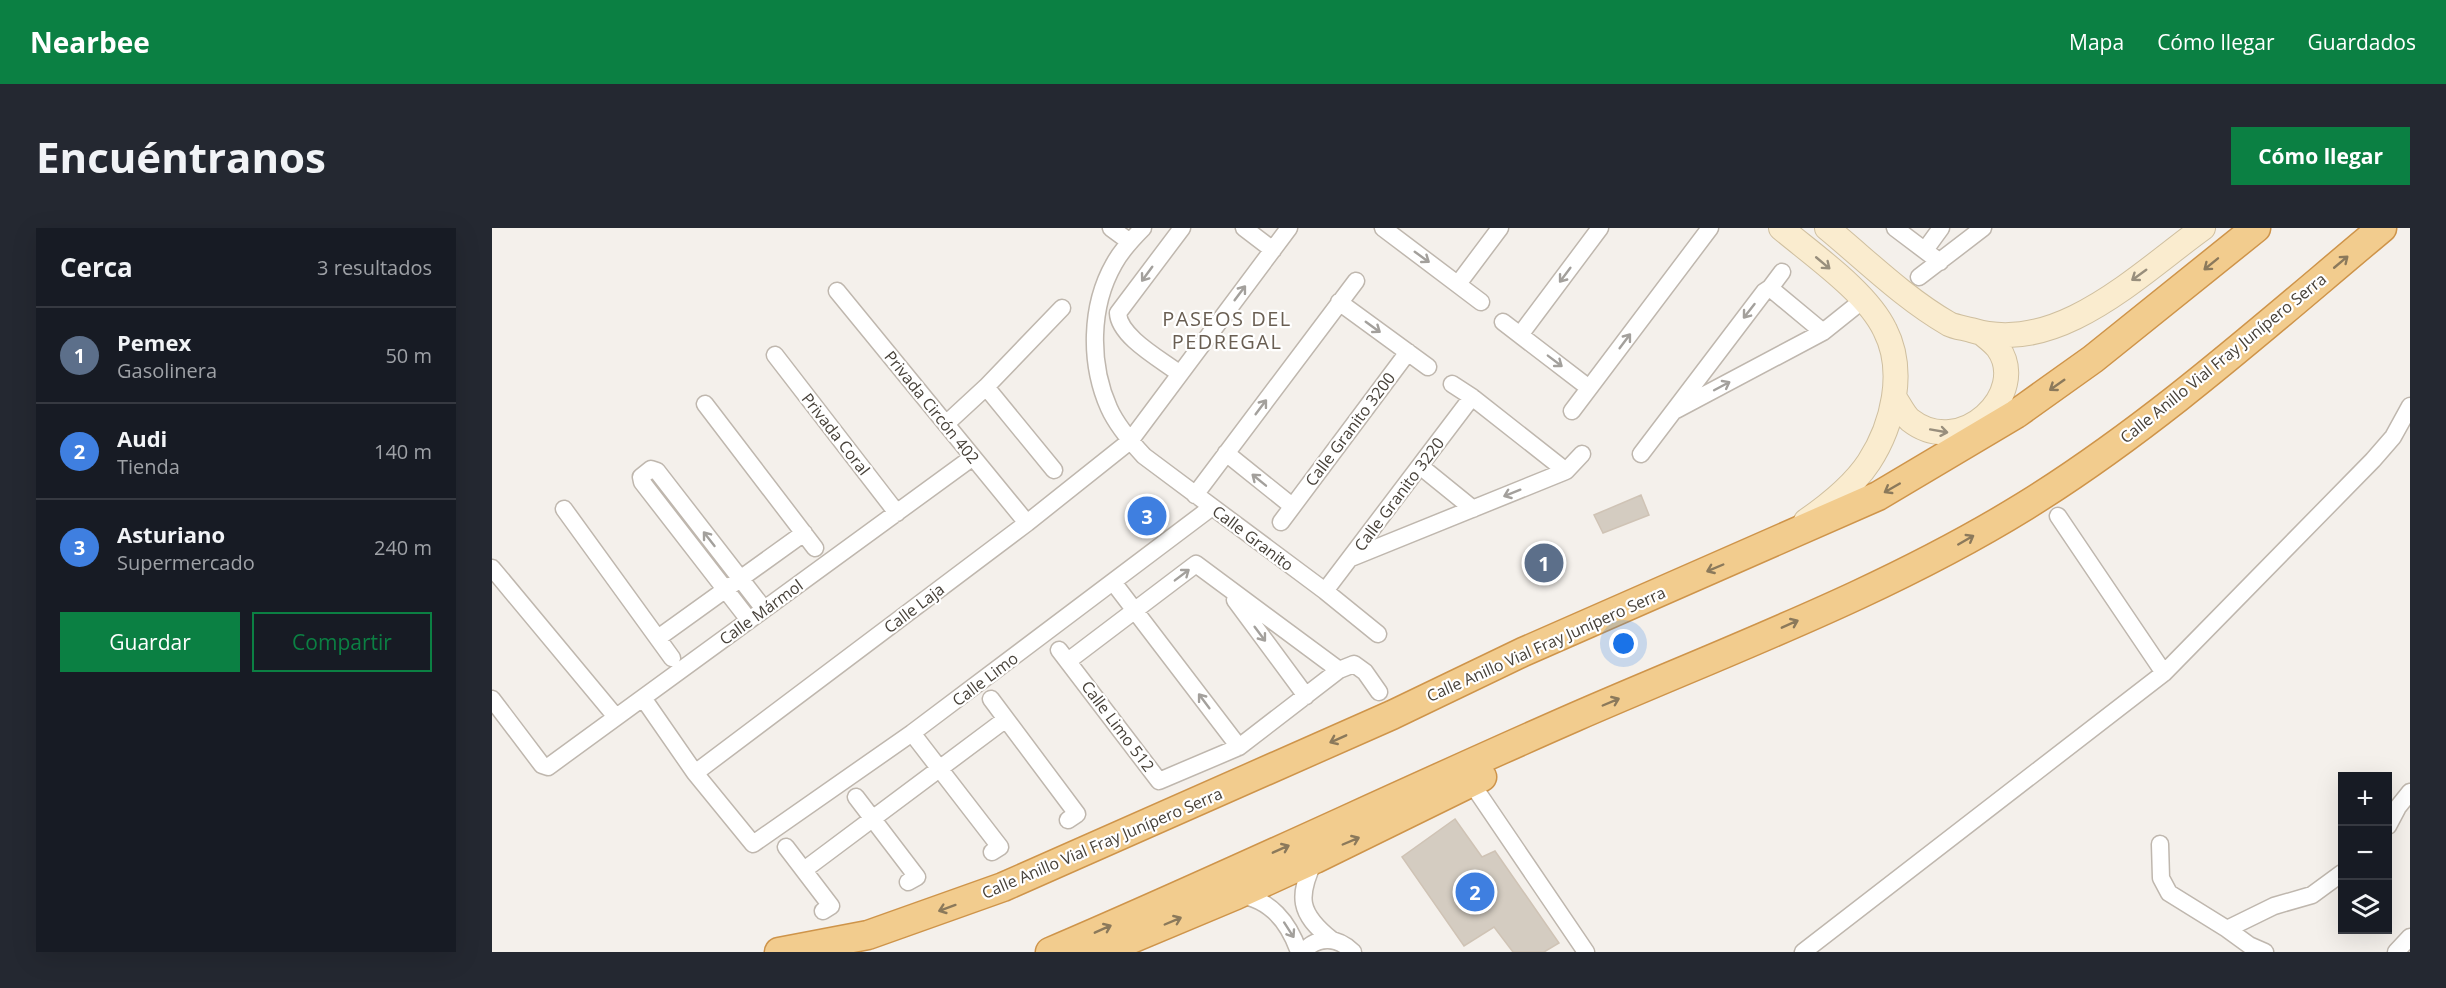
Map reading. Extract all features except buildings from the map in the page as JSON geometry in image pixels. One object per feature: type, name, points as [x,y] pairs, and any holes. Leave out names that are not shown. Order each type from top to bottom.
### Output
[{"type":"highway","name":"Calle Anillo Vial Fray Junípero Serra","points":[[779,952],[868,935],[1003,887],[1392,716],[1523,652],[1878,496],[2016,414],[2093,359],[2256,228]]},
{"type":"highway","name":"Calle Anillo Vial Fray Junípero Serra","points":[[1050,952],[1846,599],[1947,551],[2024,507],[2085,468],[2172,403],[2382,228]]},
{"type":"highway","points":[[1100,952],[1236,895],[1472,784],[1576,717]]},
{"type":"main road","points":[[1769,545],[1813,515],[1853,482],[1870,461],[1888,420],[1894,398],[1894,367],[1886,330],[1863,300],[1839,276],[1781,228]]},
{"type":"main road","points":[[1828,228],[1889,282],[1951,325],[1984,335],[2037,332],[2085,314],[2204,228]]},
{"type":"main road","points":[[1894,398],[1910,420],[1930,430],[1950,433],[1968,429],[1985,416],[1998,401],[2005,384],[2005,368],[1999,349],[1984,335]]},
{"type":"street","points":[[1112,228],[1130,242]]},
{"type":"street","name":"Calle Granito","points":[[1143,228],[1114,264],[1099,298],[1095,334],[1098,374],[1109,408],[1130,441],[1144,456],[1325,591],[1378,634]]},
{"type":"street","points":[[1180,374],[1130,337],[1121,327],[1118,314],[1182,228]]},
{"type":"street","points":[[1244,228],[1272,250]]},
{"type":"street","points":[[1130,441],[1288,228]]},
{"type":"street","points":[[1458,284],[1500,228]]},
{"type":"street","points":[[1520,335],[1600,228]]},
{"type":"street","points":[[1572,411],[1710,228]]},
{"type":"street","points":[[1895,228],[1940,262]]},
{"type":"street","points":[[1925,250],[1941,228]]},
{"type":"street","points":[[1919,277],[1983,228]]},
{"type":"street","points":[[1386,229],[1480,302]]},
{"type":"street","points":[[1641,454],[1764,292],[1782,272]]},
{"type":"street","points":[[1195,495],[1356,281]]},
{"type":"street","points":[[1770,288],[1823,332]]},
{"type":"street","name":"Privada Circón 402","points":[[837,291],[1027,523]]},
{"type":"street","points":[[1670,414],[1823,332],[1863,300]]},
{"type":"street","points":[[1339,302],[1428,368]]},
{"type":"street","points":[[947,423],[986,387],[1062,308]]},
{"type":"street","points":[[1503,322],[1589,388]]},
{"type":"street","name":"Calle Granito 3200","points":[[1281,522],[1408,352]]},
{"type":"street","name":"Privada Coral","points":[[775,356],[897,513]]},
{"type":"street","points":[[1452,384],[1566,471]]},
{"type":"street","points":[[986,387],[1054,470]]},
{"type":"street","name":"Calle Granito 3220","points":[[1325,591],[1472,397]]},
{"type":"street","points":[[705,404],[815,548]]},
{"type":"street","points":[[1803,952],[2164,673],[2373,460],[2393,437],[2410,406]]},
{"type":"street","name":"Calle Laja","points":[[695,773],[1027,523],[1130,441]]},
{"type":"street","points":[[1226,453],[1292,506]]},
{"type":"street","points":[[1351,558],[1566,471],[1582,454]]},
{"type":"street","name":"Calle Mármol","points":[[492,699],[542,765],[548,767],[973,457]]},
{"type":"street","points":[[1420,466],[1473,509]]},
{"type":"street","points":[[749,620],[642,482],[641,477],[651,469],[657,471],[764,609]]},
{"type":"street","name":"Calle Limo","points":[[695,773],[753,844],[912,733],[1212,507]]},
{"type":"street","points":[[564,509],[672,658]]},
{"type":"street","points":[[2058,516],[2164,673]]},
{"type":"street","points":[[658,638],[804,532]]},
{"type":"street","name":"Calle Limo 512","points":[[1196,564],[1339,670],[1239,747],[1160,781],[1063,656],[1135,610],[1196,564]]},
{"type":"street","points":[[492,568],[616,717]]},
{"type":"street","points":[[1113,582],[1239,747]]},
{"type":"street","name":"Calle Limo 512","points":[[1225,587],[1306,696]]},
{"type":"street","points":[[1339,670],[1354,664],[1365,672],[1379,692]]},
{"type":"street","points":[[643,698],[695,773]]},
{"type":"street","points":[[991,699],[1077,814],[1068,820]]},
{"type":"street","points":[[804,870],[1006,719]]},
{"type":"street","points":[[912,733],[1000,847],[992,852]]},
{"type":"street","points":[[1472,784],[1586,952]]},
{"type":"street","points":[[2392,818],[2410,792]]},
{"type":"street","points":[[856,797],[917,877],[908,882]]},
{"type":"street","points":[[2160,844],[2161,878],[2169,893],[2227,929],[2248,945],[2265,952]]},
{"type":"street","points":[[786,846],[831,906],[823,911]]},
{"type":"street","points":[[1315,859],[1302,895],[1307,915],[1332,940]]},
{"type":"street","points":[[2227,929],[2274,906],[2312,895],[2338,877]]},
{"type":"street","points":[[1236,895],[1252,897],[1273,909],[1292,931],[1301,952],[1320,940],[1343,943],[1353,952]]},
{"type":"street","points":[[2396,952],[2410,937]]},
{"type":"place","name":"Asturiano","points":[[1147,516]]},
{"type":"place","name":"Pemex","points":[[1544,563]]},
{"type":"place","name":"Audi","points":[[1475,892]]},
{"type":"district","name":"PASEOS DEL PEDREGAL","points":[[1227,330]]}]
